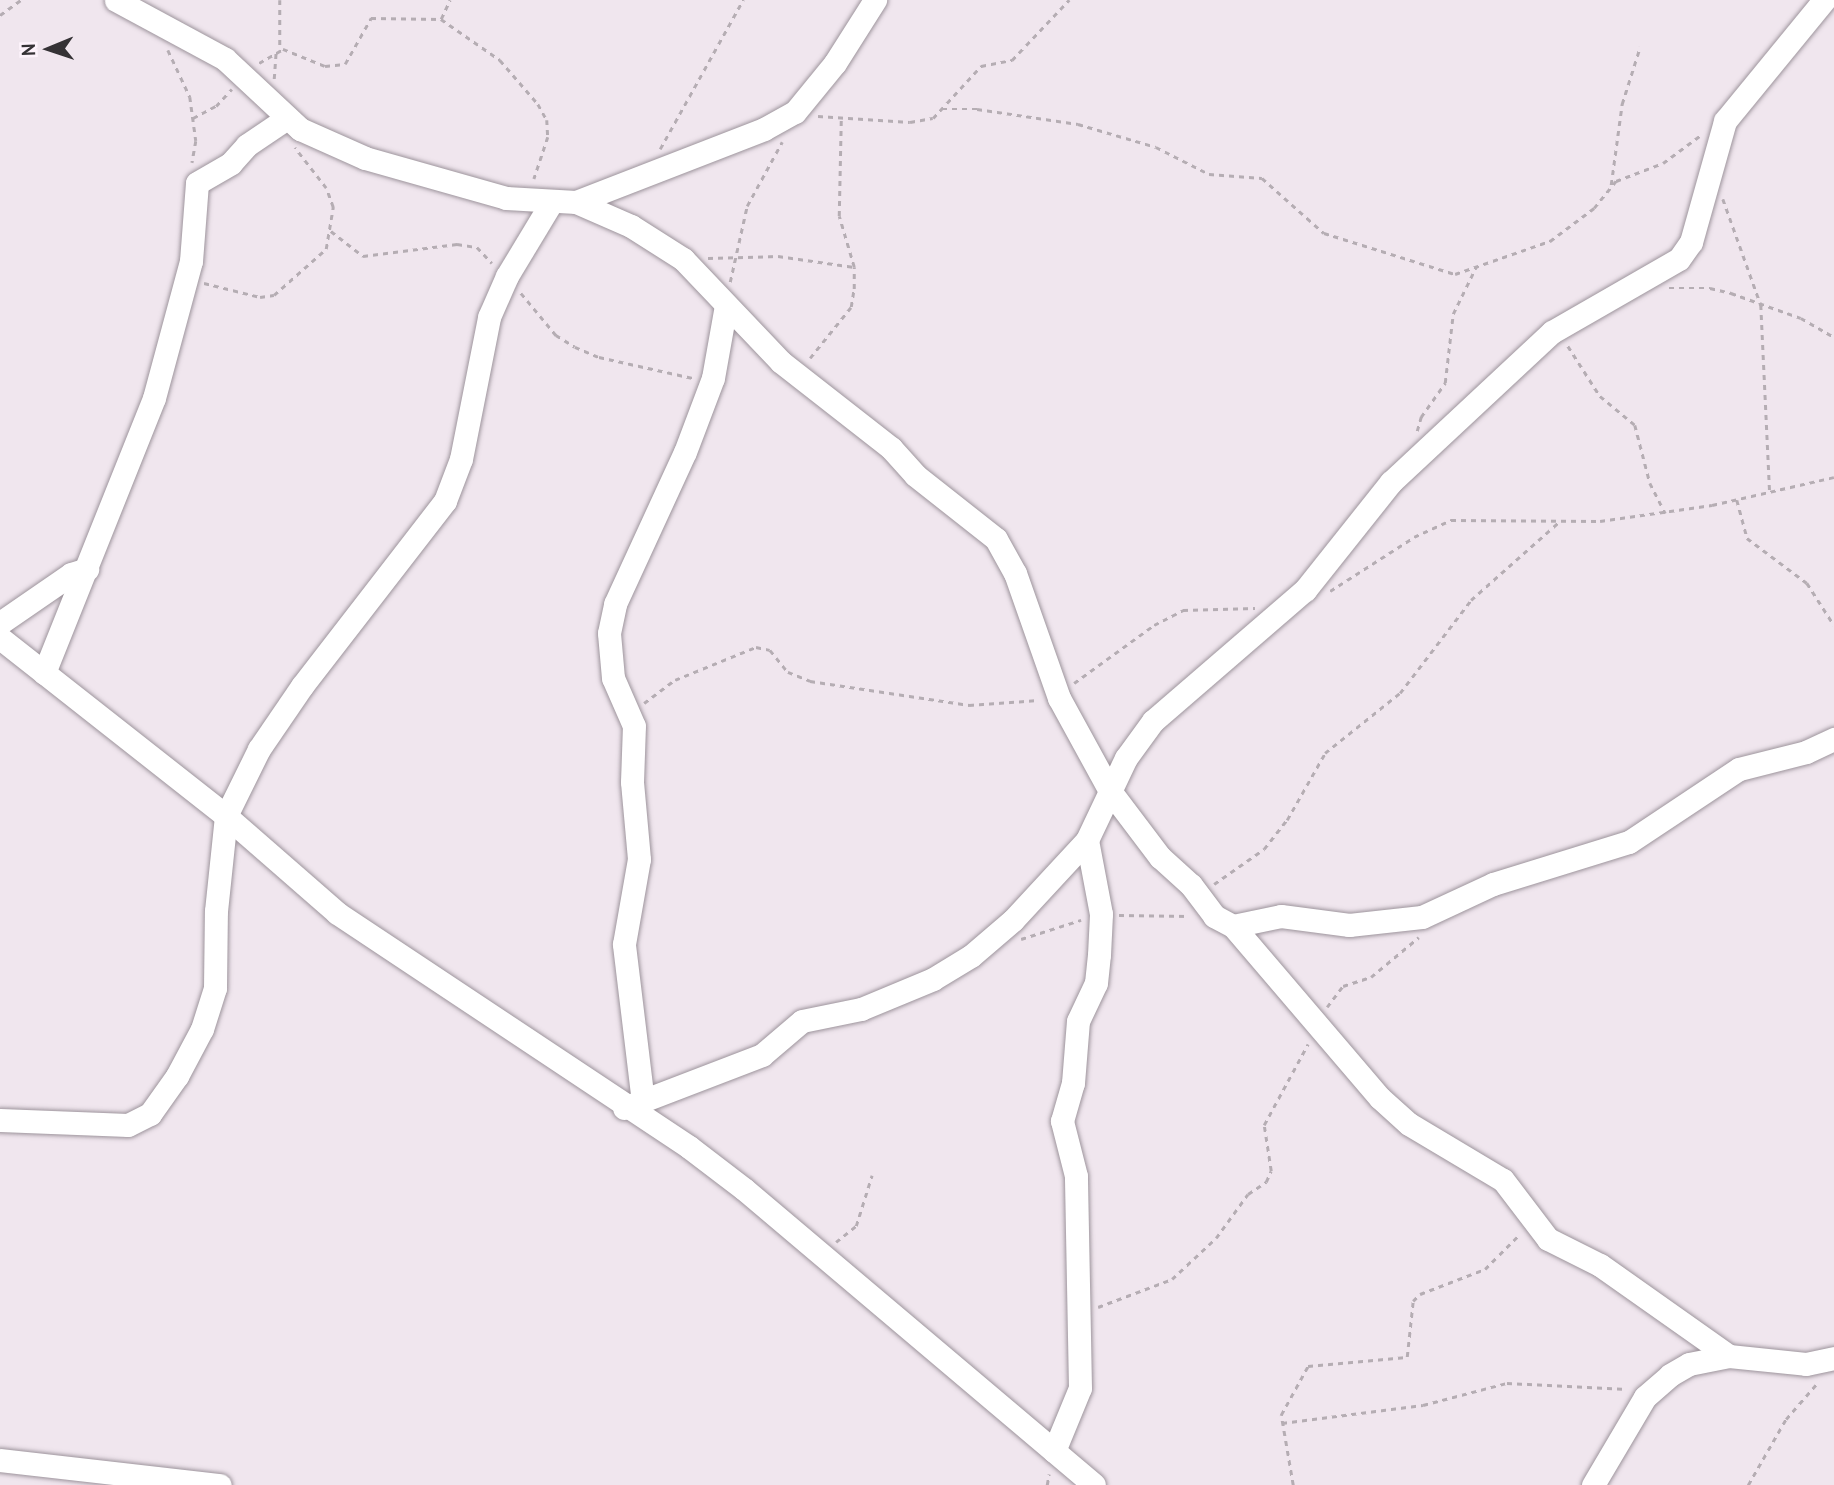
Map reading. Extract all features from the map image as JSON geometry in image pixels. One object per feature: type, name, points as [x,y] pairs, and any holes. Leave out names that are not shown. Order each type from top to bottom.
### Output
[{"type":"street","points":[[116,0],[211,50],[246,79],[283,119],[365,158],[527,202],[576,202],[764,130],[795,112],[835,63],[875,0]]},
{"type":"street","points":[[634,1105],[762,1055],[802,1021],[862,1009],[952,968],[1013,920],[1087,840],[1126,758],[1153,721],[1312,581],[1391,482],[1552,332],[1679,259],[1690,242],[1726,121],[1824,0]]},
{"type":"street","points":[[44,673],[87,569],[113,492],[154,398],[187,280],[194,233],[194,189],[202,177],[231,163],[283,119]]},
{"type":"street","points":[[0,1120],[119,1126],[139,1121],[155,1108],[177,1076],[211,1006],[226,816],[259,749],[302,686],[445,501],[461,459],[481,345],[507,275],[551,202]]},
{"type":"street","points":[[576,202],[631,226],[683,260],[797,374],[992,533],[1015,573],[1058,696],[1110,791],[1160,857],[1224,921],[1380,1098],[1409,1124],[1489,1168],[1536,1220],[1548,1238],[1601,1265],[1695,1335],[1729,1356]]},
{"type":"street","points":[[634,1105],[624,944],[639,859],[631,712],[612,678],[609,633],[615,604],[685,452],[713,377],[726,305]]},
{"type":"street","points":[[0,623],[72,574],[87,569]]},
{"type":"street","points":[[0,638],[226,816],[337,913],[634,1105],[689,1147],[821,1250],[1094,1485]]},
{"type":"street","points":[[1224,921],[1281,916],[1349,925],[1422,917],[1493,884],[1629,842],[1739,769],[1806,751],[1834,739]]},
{"type":"street","points":[[1054,1451],[1077,1401],[1079,1315],[1076,1175],[1062,1116],[1073,1083],[1078,1021],[1096,983],[1101,914],[1087,840]]},
{"type":"street","points":[[1593,1485],[1645,1396],[1689,1364],[1729,1356],[1828,1368]]},
{"type":"street","points":[[0,1460],[220,1485]]},
{"type":"path","points":[[0,15],[21,0]]},
{"type":"path","points":[[193,118],[209,111],[280,50],[280,0]]},
{"type":"path","points":[[441,19],[450,0]]},
{"type":"path","points":[[643,176],[743,0]]},
{"type":"path","points":[[737,255],[747,206],[795,112],[841,120],[923,121],[942,109],[981,66],[1012,60],[1069,0]]},
{"type":"path","points":[[280,50],[334,67],[352,57],[371,18],[441,19],[524,82],[547,120],[548,137],[527,202]]},
{"type":"path","points":[[161,24],[173,67],[187,86],[196,141],[189,176],[194,189]]},
{"type":"path","points":[[942,109],[1000,112],[1115,133],[1156,147],[1209,174],[1262,178],[1324,233],[1443,272],[1476,267],[1550,241],[1594,208],[1611,185],[1622,104],[1640,47]]},
{"type":"path","points":[[187,280],[260,297],[274,295],[326,249],[333,207],[326,188],[305,166],[283,119]]},
{"type":"path","points":[[797,374],[851,307],[854,267],[839,216],[841,120]]},
{"type":"path","points":[[1611,185],[1664,163],[1726,121]]},
{"type":"path","points":[[1711,174],[1761,304],[1770,494]]},
{"type":"path","points":[[331,231],[363,256],[471,245],[507,275],[556,335],[575,347],[682,378],[713,377]]},
{"type":"path","points":[[683,260],[737,255],[854,267]]},
{"type":"path","points":[[1413,463],[1421,417],[1448,374],[1453,314],[1476,267]]},
{"type":"path","points":[[1631,288],[1710,288],[1801,318],[1834,337]]},
{"type":"path","points":[[1552,332],[1574,351],[1600,396],[1635,425],[1650,483],[1665,513]]},
{"type":"path","points":[[1321,599],[1414,537],[1451,520],[1559,522],[1665,513],[1770,494],[1834,477]]},
{"type":"path","points":[[1737,500],[1747,538],[1807,583],[1834,625]]},
{"type":"path","points":[[1199,896],[1264,849],[1287,820],[1325,753],[1393,700],[1479,592],[1511,569],[1559,522]]},
{"type":"path","points":[[631,712],[675,680],[756,648],[776,654],[797,678],[904,697],[970,705],[1058,696],[1183,610],[1226,607],[1280,611]]},
{"type":"path","points":[[1018,940],[1101,914],[1224,921]]},
{"type":"path","points":[[1079,1315],[1172,1279],[1216,1238],[1248,1194],[1266,1182],[1271,1171],[1264,1125],[1319,1028],[1337,990],[1371,976],[1413,943],[1420,936],[1422,917]]},
{"type":"path","points":[[821,1250],[856,1226],[872,1175]]},
{"type":"path","points":[[1293,1485],[1282,1423],[1286,1402],[1298,1391],[1308,1366],[1407,1357],[1409,1311],[1420,1294],[1485,1269],[1536,1220]]},
{"type":"path","points":[[1748,1485],[1786,1419],[1828,1368]]},
{"type":"path","points":[[1282,1423],[1423,1405],[1507,1383],[1601,1390],[1656,1386]]}]
